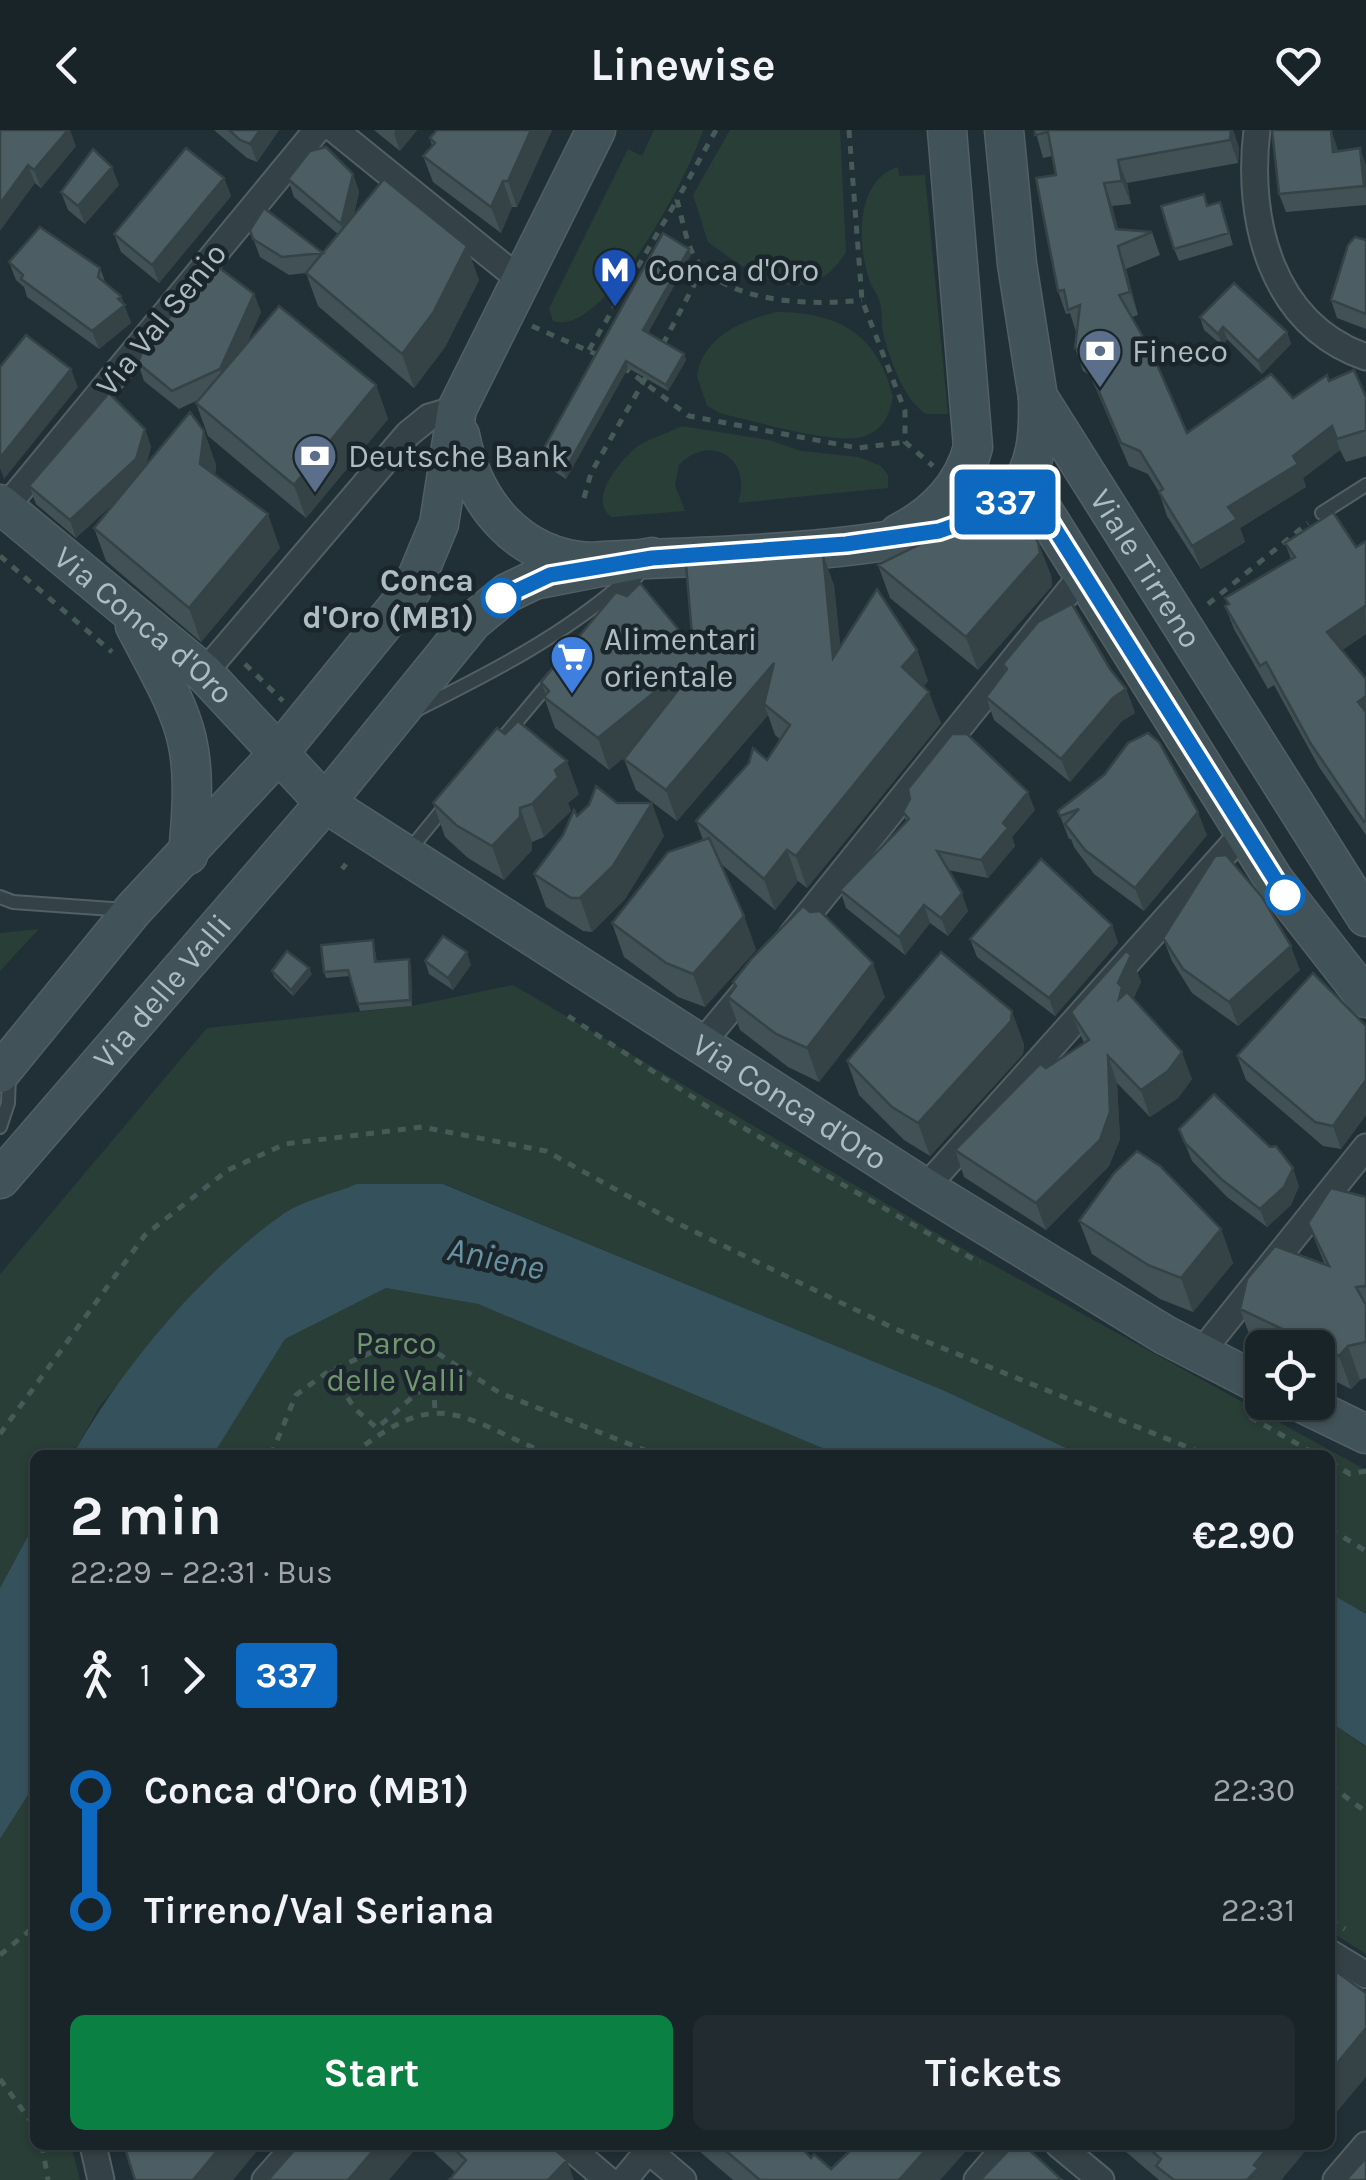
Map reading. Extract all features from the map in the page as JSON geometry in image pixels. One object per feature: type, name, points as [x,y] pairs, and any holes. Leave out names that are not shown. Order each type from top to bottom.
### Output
[{"type":"street","name":"Via Val Senio","points":[[2,510],[317,130]]},
{"type":"street","points":[[335,130],[518,278]]},
{"type":"street","points":[[4,1067],[134,910],[277,755],[423,569],[439,524],[456,409],[518,278],[596,130]]},
{"type":"street","points":[[884,540],[937,508],[962,477],[973,447],[974,420],[948,130]]},
{"type":"street","name":"Viale Tirreno","points":[[1004,130],[1020,292],[1038,397],[1366,917]]},
{"type":"street","points":[[1257,130],[1256,214],[1271,263],[1304,318],[1329,340],[1366,357]]},
{"type":"street","points":[[456,409],[471,478],[485,504],[515,534],[544,552],[572,560],[652,558],[884,540],[981,518],[1012,496],[1024,480],[1038,442],[1038,397]]},
{"type":"street","points":[[220,664],[408,434],[429,417],[456,409]]},
{"type":"street","name":"Viale Tirreno","points":[[1024,480],[1244,832],[1309,930],[1366,998]]},
{"type":"street","name":"Via Conca d'Oro","points":[[2,510],[129,614],[220,664],[277,755],[326,803],[925,1188],[1199,1355],[1245,1393]]},
{"type":"street","name":"Via delle Valli","points":[[0,1179],[326,803],[472,622],[507,594],[550,575],[652,558]]},
{"type":"street","points":[[702,1044],[1082,575]]},
{"type":"street","points":[[129,614],[174,698],[189,737],[194,786],[188,855]]},
{"type":"street","points":[[925,1188],[1244,832]]},
{"type":"street","points":[[1199,1355],[1366,1147]]},
{"type":"street","points":[[1335,1419],[1366,1434]]},
{"type":"street","points":[[1335,1956],[1366,1975]]},
{"type":"street","points":[[1336,2180],[1366,2145]]},
{"type":"street","points":[[94,2150],[101,2180]]},
{"type":"street","points":[[266,2180],[292,2150]]},
{"type":"street","points":[[574,2150],[608,2180]]},
{"type":"street","points":[[624,2180],[646,2150]]},
{"type":"street","points":[[651,2150],[683,2180]]},
{"type":"street","points":[[976,2180],[1003,2150]]},
{"type":"street","points":[[1065,2150],[1101,2180]]},
{"type":"lane","points":[[1322,513],[1366,485]]},
{"type":"lane","points":[[599,623],[652,558]]},
{"type":"lane","points":[[390,723],[489,673],[553,634],[652,558]]},
{"type":"lane","points":[[487,757],[562,667]]},
{"type":"lane","points":[[405,855],[462,788]]},
{"type":"lane","points":[[0,897],[13,902],[134,910]]},
{"type":"lane","points":[[0,1127],[8,1103],[4,1067]]},
{"type":"path","points":[[589,350],[716,130]]},
{"type":"path","points":[[849,130],[862,300],[905,412],[905,442]]},
{"type":"path","points":[[676,200],[694,256],[727,283],[778,301],[824,305],[862,300]]},
{"type":"path","points":[[660,351],[704,266]]},
{"type":"path","points":[[523,319],[604,358]]},
{"type":"path","points":[[619,366],[689,416],[858,448],[905,442],[946,474]]},
{"type":"path","points":[[584,498],[592,473],[651,368]]},
{"type":"path","points":[[1183,626],[1322,513]]},
{"type":"path","points":[[0,556],[114,654]]},
{"type":"path","points":[[220,664],[283,701]]},
{"type":"path","points":[[568,1016],[714,1110],[983,1264]]},
{"type":"path","points":[[0,1434],[146,1235],[228,1170],[285,1144],[422,1127],[546,1151],[673,1220],[894,1328],[1195,1450]]},
{"type":"path","points":[[272,1450],[296,1395],[330,1371],[392,1343],[418,1341],[500,1392],[645,1450]]},
{"type":"path","points":[[330,1371],[355,1409],[377,1428],[424,1387],[433,1386],[431,1406],[436,1410],[537,1450]]},
{"type":"path","points":[[358,1450],[378,1434],[420,1412],[436,1410]]},
{"type":"path","points":[[1276,1420],[1311,1450]]},
{"type":"path","points":[[1335,1465],[1350,1474],[1366,1471]]},
{"type":"path","points":[[1335,1532],[1366,1551]]},
{"type":"path","points":[[1335,1789],[1366,1812]]},
{"type":"path","points":[[0,1955],[30,1930]]},
{"type":"path","points":[[0,2078],[30,2120]]},
{"type":"path","points":[[43,2150],[48,2180]]},
{"type":"green space","points":[[654,130],[703,130],[664,213],[620,279],[597,304],[574,320],[553,321],[549,309],[628,149],[642,156]]},
{"type":"green space","points":[[730,130],[840,130],[846,252],[831,271],[814,282],[797,285],[762,277],[708,242],[693,195]]},
{"type":"green space","points":[[898,167],[899,176],[925,175],[948,414],[926,414],[904,389],[889,355],[880,303],[866,267],[862,233],[867,199],[884,174]]},
{"type":"green space","points":[[776,312],[836,322],[866,342],[886,375],[893,397],[878,428],[856,438],[819,436],[722,414],[707,406],[697,376],[707,351],[737,326]]},
{"type":"green space","points":[[682,426],[769,440],[801,451],[859,457],[881,466],[888,475],[888,488],[738,503],[740,474],[734,463],[716,451],[704,451],[679,465],[675,485],[685,511],[612,517],[603,501],[615,470],[638,446]]},
{"type":"green space","points":[[39,929],[0,971],[0,933]]},
{"type":"green space","points":[[513,985],[964,1249],[1245,1403],[1245,1420],[1275,1420],[1330,1450],[1070,1450],[945,1391],[444,1184],[281,1215],[200,1288],[99,1407],[76,1450],[30,1450],[30,1532],[0,1588],[0,1274],[207,1028],[412,1006]]},
{"type":"green space","name":"Parco delle Valli","points":[[386,1288],[478,1304],[827,1450],[216,1450],[285,1339]]},
{"type":"green space","points":[[1335,1453],[1366,1470],[1366,1614],[1335,1596]]},
{"type":"green space","points":[[1335,1725],[1366,1747],[1366,1954],[1335,1934]]},
{"type":"green space","points":[[30,1792],[30,2150],[72,2150],[80,2180],[0,2180],[0,1839]]},
{"type":"water","name":"Aniene","points":[[357,1184],[443,1184],[945,1391],[1070,1450],[827,1450],[478,1304],[386,1288],[285,1339],[216,1450],[76,1450],[113,1390],[191,1295],[249,1240],[287,1211]]},
{"type":"water","points":[[30,1532],[30,1792],[0,1839],[0,1588]]},
{"type":"water","points":[[1335,1596],[1366,1614],[1366,1746],[1335,1725]]},
{"type":"building","points":[[0,130],[68,130],[34,170],[28,165],[0,204]]},
{"type":"building","points":[[229,130],[260,130],[250,144]]},
{"type":"building","points":[[437,130],[531,130],[508,181],[503,181],[491,207],[423,156],[435,143],[430,138]]},
{"type":"building","points":[[1035,130],[1231,130],[1230,140],[1118,160],[1122,181],[1104,183],[1116,229],[1152,232],[1118,246],[1130,292],[1119,295],[1151,351],[1187,433],[1271,374],[1293,398],[1327,375],[1329,381],[1354,370],[1366,397],[1366,430],[1337,439],[1332,426],[1293,456],[1298,464],[1228,507],[1237,519],[1192,546],[1159,492],[1163,489],[1140,451],[1121,443],[1082,352],[1075,348],[1080,305],[1068,310],[1064,290],[1058,291],[1036,178],[1056,175],[1048,132],[1035,135]]},
{"type":"building","points":[[1272,130],[1331,130],[1333,152],[1360,148],[1364,186],[1279,194]]},
{"type":"building","points":[[326,147],[353,174],[341,224],[288,179],[310,151]]},
{"type":"building","points":[[186,148],[224,178],[152,265],[114,234]]},
{"type":"building","points":[[93,149],[112,167],[78,206],[61,192]]},
{"type":"building","points":[[384,179],[467,246],[433,313],[402,354],[306,273]]},
{"type":"building","points":[[1204,194],[1207,206],[1220,202],[1229,233],[1174,249],[1161,206]]},
{"type":"building","points":[[264,208],[323,253],[282,257],[253,239],[250,230]]},
{"type":"building","points":[[40,227],[100,268],[98,277],[121,296],[118,299],[125,305],[92,331],[21,279],[23,275],[9,262]]},
{"type":"building","points":[[663,233],[689,249],[643,330],[684,354],[666,385],[626,361],[564,472],[539,457]]},
{"type":"building","points":[[1355,237],[1366,240],[1366,314],[1331,300],[1348,245]]},
{"type":"building","points":[[217,266],[254,294],[220,369],[172,391],[138,363],[143,349],[205,274]]},
{"type":"building","points":[[1234,283],[1287,332],[1258,361],[1223,327],[1218,334],[1200,317]]},
{"type":"building","points":[[279,306],[376,385],[294,485],[196,403]]},
{"type":"building","points":[[26,335],[71,369],[0,458],[0,367]]},
{"type":"building","points":[[109,393],[145,429],[136,459],[70,520],[29,486]]},
{"type":"building","points":[[190,412],[204,431],[200,464],[268,514],[189,608],[94,528]]},
{"type":"building","points":[[1016,508],[1038,542],[1040,553],[966,637],[878,565],[939,535]]},
{"type":"building","points":[[1333,512],[1356,547],[1366,541],[1366,607],[1327,632],[1366,679],[1366,696],[1358,702],[1366,712],[1364,822],[1311,744],[1266,662],[1260,666],[1225,606],[1229,604],[1225,598],[1295,557],[1285,543]]},
{"type":"building","points":[[823,554],[833,658],[877,589],[917,650],[902,667],[929,692],[796,856],[787,850],[764,879],[696,821],[749,763],[753,748],[767,760],[790,725],[764,704],[774,663],[666,790],[624,759],[690,675],[683,669],[598,738],[544,697],[549,691],[541,682],[616,592],[627,596],[640,583],[693,647],[686,564]]},
{"type":"building","points":[[1072,604],[1126,689],[1113,698],[1061,759],[986,697],[1007,669],[1003,664],[1038,622]]},
{"type":"building","points":[[518,721],[567,761],[555,770],[558,777],[532,804],[520,808],[520,817],[492,846],[456,825],[433,803],[497,728],[505,734]]},
{"type":"building","points":[[1148,733],[1159,742],[1198,812],[1135,888],[1085,850],[1065,824],[1079,809],[1060,816],[1058,811],[1104,775],[1128,743]]},
{"type":"building","points":[[952,734],[967,734],[1028,792],[1003,823],[1008,828],[981,860],[937,851],[962,893],[941,918],[924,905],[899,937],[840,890],[909,819],[903,812],[910,799],[908,789]]},
{"type":"building","points":[[596,786],[617,803],[652,803],[613,866],[580,898],[571,898],[534,874],[563,835],[574,810],[577,816],[589,805]]},
{"type":"building","points":[[709,838],[744,916],[693,974],[666,963],[612,923],[668,852]]},
{"type":"building","points":[[1226,855],[1262,897],[1291,946],[1229,1002],[1183,969],[1163,938],[1215,856]]},
{"type":"building","points":[[1041,859],[1112,925],[1049,998],[970,939]]},
{"type":"building","points":[[803,906],[810,912],[820,911],[873,963],[807,1048],[776,1034],[728,997],[736,986],[733,982],[752,958]]},
{"type":"building","points":[[443,936],[467,952],[448,978],[425,961]]},
{"type":"building","points":[[373,940],[375,962],[409,959],[410,1000],[358,1004],[348,970],[324,972],[321,945]]},
{"type":"building","points":[[287,951],[309,968],[291,990],[272,971]]},
{"type":"building","points":[[1126,951],[1131,955],[1118,983],[1122,987],[1119,999],[1127,992],[1182,1052],[1168,1071],[1141,1090],[1108,1056],[1110,1112],[1100,1140],[1036,1203],[955,1150],[1040,1064],[1046,1068],[1089,1040],[1071,1012]]},
{"type":"building","points":[[941,952],[1012,1011],[1011,1021],[918,1123],[892,1107],[847,1061]]},
{"type":"building","points":[[1313,973],[1366,1026],[1366,1080],[1333,1126],[1315,1122],[1237,1056]]},
{"type":"building","points":[[1214,1094],[1270,1147],[1276,1146],[1293,1168],[1284,1187],[1260,1209],[1221,1179],[1185,1143],[1179,1129]]},
{"type":"building","points":[[1137,1151],[1160,1166],[1221,1229],[1181,1278],[1148,1265],[1079,1221],[1114,1173]]},
{"type":"building","points":[[1331,1188],[1366,1197],[1366,1286],[1356,1287],[1366,1305],[1366,1342],[1348,1346],[1339,1356],[1335,1354],[1335,1330],[1284,1330],[1240,1309],[1247,1279],[1275,1246],[1329,1266],[1308,1223]]},
{"type":"building","points":[[1335,1971],[1366,1993],[1366,2028],[1335,2066]]},
{"type":"building","points":[[126,2150],[218,2150],[193,2180],[135,2180]]},
{"type":"building","points":[[295,2150],[374,2150],[348,2180],[268,2180]]},
{"type":"building","points":[[455,2150],[555,2150],[567,2160],[548,2180],[449,2180],[466,2160]]},
{"type":"building","points":[[725,2150],[804,2150],[831,2169],[851,2150],[926,2150],[899,2180],[760,2180]]},
{"type":"building","points":[[1009,2150],[1029,2150],[1062,2180],[980,2180]]},
{"type":"building","points":[[1151,2150],[1266,2150],[1247,2180],[1174,2180],[1156,2166],[1161,2159]]},
{"type":"building","points":[[1366,2158],[1366,2180],[1346,2180]]},
{"type":"bus line","name":"337","points":[[501,598],[550,575],[652,558],[846,544],[939,531],[993,512],[1024,480],[1285,895]]},
{"type":"place","name":"Conca d'Oro","points":[[615,308]]},
{"type":"place","name":"Fineco","points":[[1100,389]]},
{"type":"place","name":"Deutsche Bank","points":[[315,494]]},
{"type":"place","name":"Conca d'Oro (MB1)","points":[[501,598]]},
{"type":"place","name":"Alimentari orientale","points":[[572,695]]}]
